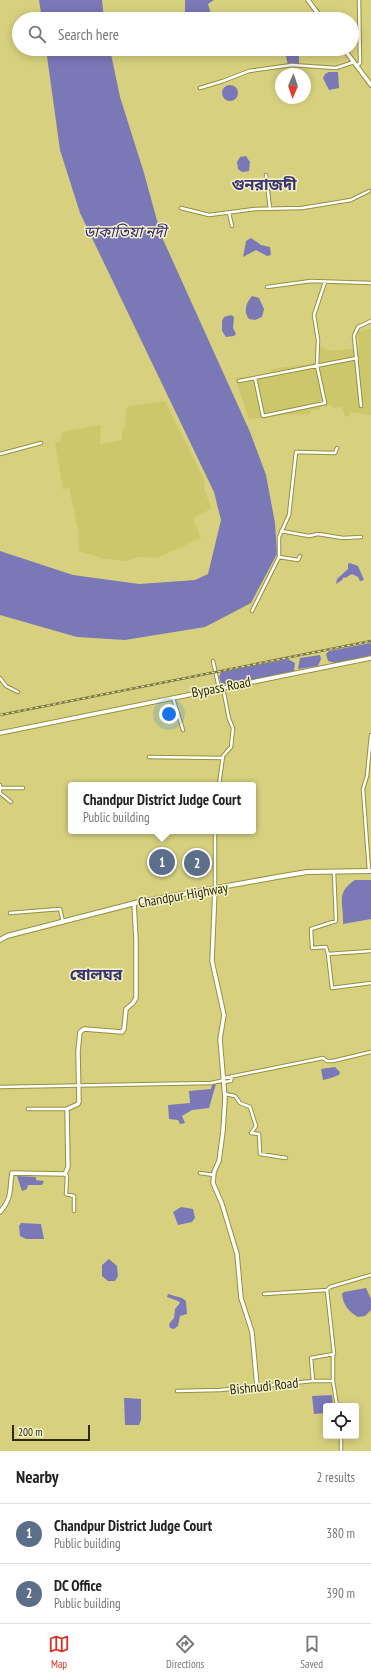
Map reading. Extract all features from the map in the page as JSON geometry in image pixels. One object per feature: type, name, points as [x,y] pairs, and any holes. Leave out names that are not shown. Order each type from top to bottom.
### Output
[{"type":"main road","name":"Chandpur Highway","points":[[0,940],[7,936],[134,903],[300,873],[370,871]]},
{"type":"street","points":[[308,0],[317,12]]},
{"type":"street","points":[[357,66],[360,63],[361,52],[359,0]]},
{"type":"street","points":[[349,56],[371,84]]},
{"type":"street","points":[[200,88],[249,71],[292,65],[336,68],[344,67],[354,62]]},
{"type":"street","points":[[266,175],[270,209]]},
{"type":"street","points":[[181,208],[209,215],[329,204],[351,200],[369,191]]},
{"type":"street","points":[[229,213],[232,226]]},
{"type":"street","points":[[267,287],[311,281],[371,283]]},
{"type":"street","points":[[255,378],[263,416],[325,403],[317,366],[318,340],[314,315],[325,282]]},
{"type":"street","points":[[361,406],[356,358],[356,332],[358,327],[371,321]]},
{"type":"street","points":[[239,381],[356,358]]},
{"type":"street","points":[[0,454],[41,443]]},
{"type":"street","points":[[252,611],[279,557],[278,542],[281,531],[289,515],[296,452],[335,453],[337,448]]},
{"type":"street","points":[[281,531],[309,536],[318,534],[343,538],[361,537]]},
{"type":"street","points":[[279,557],[298,560],[300,556]]},
{"type":"street","name":"Bypass Road","points":[[0,733],[221,687],[371,658]]},
{"type":"street","points":[[213,661],[233,728],[231,749],[224,754],[219,782]]},
{"type":"street","points":[[0,678],[6,686],[18,692]]},
{"type":"street","points":[[173,697],[183,730]]},
{"type":"street","points":[[370,871],[363,789],[367,776],[371,735]]},
{"type":"street","points":[[149,757],[223,758]]},
{"type":"street","points":[[11,802],[0,793],[0,786],[23,788]]},
{"type":"street","points":[[366,819],[371,819]]},
{"type":"street","points":[[215,834],[215,889],[212,961],[224,1015],[220,1039],[225,1094],[223,1131],[219,1161],[214,1175],[214,1188],[222,1204],[236,1254],[241,1298],[252,1332],[257,1386]]},
{"type":"street","points":[[334,872],[336,921],[311,929],[312,948],[326,947],[331,986],[333,989],[371,983]]},
{"type":"street","points":[[28,1109],[68,1108],[79,1103],[78,1051],[80,1031],[122,1032],[124,1029],[126,1009],[135,1001],[136,940],[134,903]]},
{"type":"street","points":[[10,913],[60,909],[63,922]]},
{"type":"street","points":[[328,954],[371,951]]},
{"type":"street","points":[[0,1087],[211,1083],[221,1081],[224,1078],[232,1076],[323,1058],[327,1061],[333,1061],[371,1052]]},
{"type":"street","points":[[224,1082],[231,1081],[232,1076]]},
{"type":"street","points":[[225,1094],[235,1096],[240,1103],[250,1107],[256,1126],[251,1133],[260,1134],[260,1154],[286,1158]]},
{"type":"street","points":[[68,1108],[68,1167],[65,1174],[67,1176],[66,1194],[74,1196],[74,1211]]},
{"type":"street","points":[[0,1212],[9,1201],[11,1194],[12,1173],[65,1174]]},
{"type":"street","points":[[200,1173],[214,1175]]},
{"type":"street","points":[[264,1294],[327,1290],[330,1287],[371,1275]]},
{"type":"street","points":[[327,1290],[333,1355],[333,1381],[337,1403]]},
{"type":"street","name":"Bishnudi Road","points":[[177,1391],[198,1391],[313,1381],[311,1358],[333,1355]]},
{"type":"street","points":[[313,1381],[333,1381]]},
{"type":"street","points":[[341,1439],[341,1451]]},
{"type":"shaded area","points":[[371,329],[371,415],[351,412],[349,416],[345,417],[342,407],[333,408],[331,405],[320,407],[320,410],[311,410],[310,415],[295,414],[249,419],[235,378],[269,374],[272,369],[320,362],[320,346],[331,351],[359,348],[358,331]]},
{"type":"shaded area","points":[[165,401],[205,481],[204,487],[211,509],[193,518],[201,538],[157,558],[137,557],[128,561],[104,559],[79,551],[78,530],[69,487],[63,490],[55,442],[60,442],[62,432],[101,425],[100,444],[122,440],[122,431],[125,427],[126,409],[129,406]]},
{"type":"water","points":[[39,0],[102,0],[103,12],[41,12]]},
{"type":"water","points":[[185,0],[214,0],[208,4],[210,12],[185,12]]},
{"type":"water","name":"ডাকাতিয়া নদী","points":[[47,56],[111,56],[120,97],[144,173],[161,235],[250,432],[266,475],[275,523],[277,554],[251,603],[205,627],[125,640],[77,637],[0,615],[0,551],[73,575],[139,584],[195,580],[208,574],[221,520],[214,492],[80,213],[60,150]]},
{"type":"water","points":[[286,56],[299,56],[299,64],[288,66]]},
{"type":"water","points":[[329,72],[338,72],[339,88],[329,90],[323,78],[325,74]]},
{"type":"water","points":[[230,85],[236,87],[238,93],[236,99],[230,101],[224,99],[222,93],[224,87]]},
{"type":"water","points":[[246,156],[250,162],[249,171],[242,172],[238,169],[237,162],[240,157]]},
{"type":"water","points":[[251,238],[261,245],[270,247],[271,255],[267,256],[256,250],[243,257],[246,241]]},
{"type":"water","points":[[252,296],[259,298],[264,309],[262,317],[255,320],[249,319],[246,313],[248,301]]},
{"type":"water","points":[[231,315],[234,317],[233,328],[236,334],[234,336],[226,337],[222,331],[222,321],[224,317]]},
{"type":"water","points":[[350,563],[358,566],[364,580],[360,581],[358,577],[352,574],[345,578],[344,577],[336,584],[337,579],[348,569],[348,564]]},
{"type":"water","points":[[371,643],[371,656],[335,663],[328,661],[326,654],[329,651]]},
{"type":"water","points":[[320,655],[321,659],[318,666],[298,669],[300,658]]},
{"type":"water","points":[[288,659],[295,663],[294,671],[229,685],[221,683],[219,677],[221,672]]},
{"type":"water","points":[[355,880],[371,880],[371,919],[343,924],[343,894],[345,889]]},
{"type":"water","points":[[335,1067],[340,1072],[339,1075],[323,1080],[321,1069]]},
{"type":"water","points":[[216,1084],[209,1108],[192,1110],[182,1116],[185,1123],[180,1124],[178,1120],[169,1119],[168,1105],[190,1103],[189,1091],[211,1089],[212,1085]]},
{"type":"water","points":[[17,1176],[36,1177],[36,1180],[44,1181],[42,1185],[28,1185],[27,1189],[22,1191]]},
{"type":"water","points":[[181,1207],[193,1209],[195,1218],[192,1222],[178,1225],[173,1212]]},
{"type":"water","points":[[21,1223],[41,1224],[44,1239],[26,1239],[20,1236],[19,1226]]},
{"type":"water","points":[[109,1259],[117,1266],[118,1276],[115,1281],[108,1281],[102,1276],[102,1265]]},
{"type":"water","points":[[366,1288],[371,1299],[371,1310],[365,1316],[358,1317],[347,1308],[342,1294],[344,1292]]},
{"type":"water","points":[[168,1294],[182,1298],[186,1301],[187,1314],[180,1316],[178,1326],[174,1329],[170,1328],[169,1324],[174,1318],[175,1309],[180,1303],[167,1297]]},
{"type":"water","points":[[332,1395],[333,1403],[323,1403],[323,1413],[314,1414],[312,1396]]},
{"type":"water","points":[[124,1398],[141,1399],[141,1420],[139,1425],[125,1425]]},
{"type":"railway","points":[[0,715],[371,641]]},
{"type":"place","name":"Chandpur District Judge Court","points":[[162,862]]},
{"type":"place","name":"DC Office","points":[[197,863]]},
{"type":"district","name":"গুনরাজদী","points":[[264,184]]},
{"type":"district","name":"ষোলঘর","points":[[96,974]]}]
